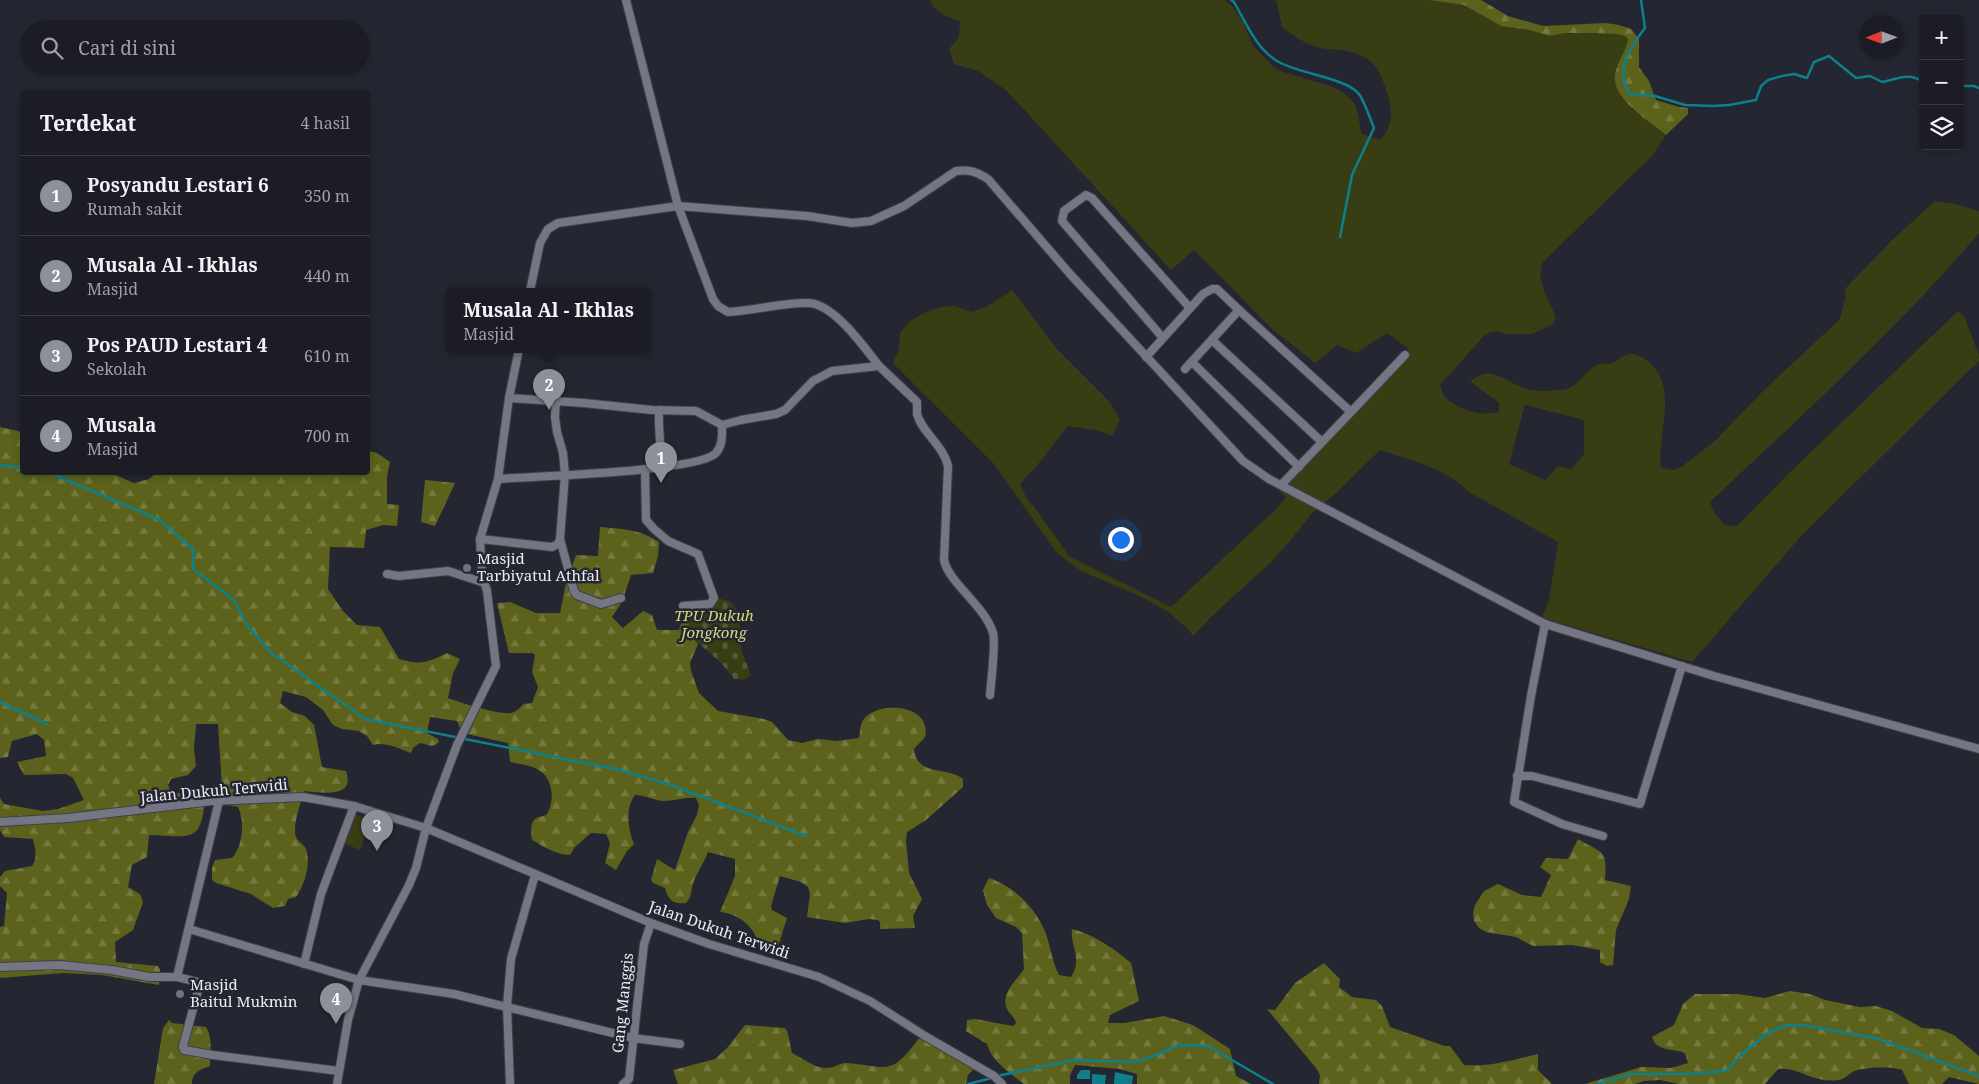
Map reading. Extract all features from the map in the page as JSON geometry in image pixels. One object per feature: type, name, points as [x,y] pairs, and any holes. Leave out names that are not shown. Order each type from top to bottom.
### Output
[{"type":"street","points":[[626,0],[678,206],[713,299],[718,306],[728,312],[798,303],[818,305],[831,312],[855,336],[879,366],[917,402],[918,415],[946,458],[948,466],[944,560],[947,569],[982,612],[994,635],[990,695]]},
{"type":"street","points":[[531,288],[540,243],[548,229],[558,223],[678,206],[807,216],[852,223],[871,221],[904,206],[956,171],[975,171],[988,179],[1070,274],[1243,461],[1270,479],[1545,624],[1682,666],[1979,749]]},
{"type":"street","points":[[1163,338],[1062,221],[1064,211],[1086,195],[1092,198],[1190,308]]},
{"type":"street","points":[[1146,357],[1203,294],[1212,289],[1217,289],[1351,412]]},
{"type":"street","points":[[1185,369],[1239,310]]},
{"type":"street","points":[[1212,340],[1322,442]]},
{"type":"street","points":[[337,1084],[348,1020],[359,980],[409,885],[416,868],[426,828],[457,745],[496,666],[485,583],[482,574],[480,539],[498,478],[509,398],[518,353]]},
{"type":"street","points":[[1282,484],[1405,355]]},
{"type":"street","points":[[1192,362],[1299,467]]},
{"type":"street","points":[[509,398],[659,410],[696,411],[722,425],[776,414],[785,410],[813,381],[832,371],[879,366]]},
{"type":"street","points":[[557,382],[557,432],[563,453],[565,474],[560,540],[574,591],[577,595],[601,604],[621,598]]},
{"type":"street","points":[[659,410],[658,431],[661,437],[662,467]]},
{"type":"street","points":[[498,478],[645,469],[697,461],[713,455],[718,450],[721,443],[722,425]]},
{"type":"street","points":[[645,469],[646,520],[668,541],[698,554],[714,598],[710,604],[682,606]]},
{"type":"street","points":[[480,539],[552,547],[558,544],[560,540]]},
{"type":"street","points":[[387,574],[399,576],[448,571],[485,583]]},
{"type":"street","points":[[1545,624],[1517,776],[1514,802],[1562,824],[1603,836]]},
{"type":"street","points":[[1517,776],[1532,776],[1640,804],[1682,666]]},
{"type":"street","name":"Jalan Dukuh Terwidi","points":[[0,822],[68,818],[219,801],[303,797],[354,806],[426,828],[651,923],[709,944],[819,977],[870,1001],[998,1080]]},
{"type":"street","points":[[178,977],[219,801]]},
{"type":"street","points":[[304,964],[321,894],[354,806]]},
{"type":"street","points":[[510,1084],[507,1006],[511,959],[535,875]]},
{"type":"street","name":"Gang Manggis","points":[[623,1084],[629,1079],[644,944],[651,923]]},
{"type":"street","points":[[189,929],[359,980],[454,994],[633,1038],[680,1044]]},
{"type":"street","points":[[0,967],[59,965],[112,970],[149,977],[178,977],[198,982],[183,1046],[184,1050],[339,1071]]},
{"type":"green space","points":[[930,0],[1225,0],[1233,7],[1243,22],[1254,47],[1277,70],[1333,87],[1349,97],[1356,106],[1362,134],[1381,140],[1389,124],[1391,108],[1382,79],[1375,66],[1364,57],[1356,54],[1344,50],[1320,48],[1295,37],[1282,27],[1276,0],[1429,0],[1464,5],[1501,26],[1530,30],[1549,36],[1565,33],[1591,33],[1625,36],[1628,39],[1619,91],[1633,110],[1666,135],[1652,156],[1543,262],[1541,269],[1542,283],[1556,317],[1553,324],[1532,334],[1491,332],[1484,336],[1440,385],[1445,397],[1463,409],[1485,414],[1499,412],[1499,403],[1470,381],[1480,375],[1494,374],[1523,388],[1546,391],[1560,390],[1571,387],[1597,365],[1610,364],[1629,354],[1633,354],[1646,360],[1656,370],[1662,383],[1665,396],[1665,411],[1660,455],[1661,468],[1672,470],[1681,467],[1714,442],[1763,391],[1840,319],[1846,295],[1845,289],[1892,240],[1935,201],[1955,204],[1979,211],[1979,233],[1948,269],[1882,338],[1710,502],[1714,513],[1725,525],[1737,526],[1789,473],[1958,311],[1964,316],[1979,355],[1979,361],[1803,534],[1692,662],[1542,618],[1549,600],[1558,542],[1469,492],[1439,471],[1380,450],[1334,495],[1312,513],[1270,563],[1193,636],[1188,629],[1167,611],[1137,595],[1081,571],[1057,553],[993,463],[893,363],[899,349],[900,333],[910,321],[924,313],[940,307],[955,306],[971,312],[986,307],[1012,290],[1057,349],[1108,400],[1120,419],[1112,436],[1100,431],[1068,426],[1020,484],[1027,499],[1069,556],[1171,607],[1276,509],[1286,497],[1279,491],[1301,471],[1409,349],[1387,333],[1356,353],[1337,345],[1315,363],[1272,329],[1194,250],[1171,270],[1007,91],[978,71],[954,64],[949,49],[959,37],[960,21],[942,14],[932,5]],"holes":[[[1525,405],[1584,420],[1584,454],[1572,469],[1558,466],[1545,480],[1509,464]]]},
{"type":"green space","points":[[1429,0],[1481,0],[1508,16],[1543,26],[1606,23],[1631,29],[1639,39],[1639,67],[1649,81],[1656,100],[1688,108],[1688,114],[1666,135],[1633,109],[1619,93],[1615,75],[1627,44],[1628,39],[1625,36],[1616,34],[1565,33],[1549,36],[1530,30],[1501,26],[1464,5]]},
{"type":"green space","points":[[0,427],[20,432],[20,475],[116,475],[134,483],[149,479],[154,475],[370,475],[370,451],[377,453],[390,462],[387,477],[387,504],[399,505],[397,526],[383,525],[366,530],[364,548],[330,547],[328,589],[343,611],[357,625],[380,627],[399,659],[424,662],[447,653],[460,659],[453,673],[448,698],[498,712],[517,711],[524,704],[532,703],[538,687],[532,672],[535,655],[532,653],[509,653],[497,603],[510,602],[536,613],[560,613],[566,583],[576,555],[598,556],[600,527],[631,530],[645,534],[659,542],[658,556],[653,573],[631,575],[622,602],[612,617],[623,628],[643,611],[652,615],[657,630],[679,630],[686,608],[693,607],[693,638],[698,644],[690,663],[691,671],[699,693],[718,711],[772,722],[788,740],[802,743],[818,739],[836,741],[859,738],[861,724],[867,716],[875,711],[884,709],[905,709],[921,718],[925,726],[925,737],[914,749],[916,758],[927,767],[956,775],[963,779],[963,787],[926,820],[907,832],[909,873],[922,899],[913,916],[915,928],[880,929],[880,922],[878,920],[869,919],[845,923],[807,917],[810,894],[808,887],[801,882],[780,876],[771,906],[772,910],[787,918],[778,947],[776,950],[769,952],[759,947],[754,933],[746,923],[727,913],[720,912],[735,876],[735,859],[708,852],[694,881],[690,898],[686,903],[672,901],[665,888],[653,883],[651,880],[657,859],[675,870],[688,832],[697,815],[699,805],[696,798],[663,801],[635,795],[630,806],[628,819],[634,844],[627,851],[616,870],[605,863],[610,843],[606,834],[591,833],[575,847],[570,855],[555,852],[532,840],[532,823],[546,815],[550,809],[552,797],[550,785],[548,779],[537,769],[510,762],[508,743],[462,733],[457,721],[430,717],[427,733],[438,739],[439,742],[434,745],[430,746],[420,743],[413,748],[411,753],[387,745],[373,745],[367,736],[359,731],[342,729],[333,725],[323,710],[306,697],[283,691],[280,703],[292,712],[305,716],[314,725],[322,767],[346,771],[348,780],[346,786],[341,790],[327,793],[304,791],[297,814],[295,832],[297,839],[306,849],[308,861],[304,880],[296,897],[288,899],[285,906],[273,908],[251,894],[212,880],[212,868],[215,860],[232,858],[239,847],[242,819],[238,807],[227,805],[222,788],[218,724],[196,724],[194,749],[196,766],[188,775],[171,779],[168,785],[171,793],[195,793],[205,797],[201,823],[197,830],[184,836],[149,835],[147,857],[132,865],[128,887],[140,894],[143,902],[133,930],[115,942],[116,962],[158,966],[160,970],[159,985],[102,975],[63,973],[0,978],[0,927],[4,926],[7,893],[0,886],[0,877],[5,871],[32,866],[36,853],[33,839],[4,837],[0,830],[0,798],[4,804],[43,811],[58,809],[84,800],[73,778],[66,774],[24,775],[17,762],[46,756],[44,740],[37,734],[12,741],[8,757],[0,758]]},
{"type":"green space","points":[[425,480],[455,483],[435,526],[421,522]]},
{"type":"green space","name":"TPU Dukuh Jongkong","points":[[716,598],[730,601],[739,613],[741,649],[751,675],[744,680],[734,679],[718,660],[698,642],[690,629],[691,613],[697,603]]},
{"type":"green space","points":[[354,814],[371,820],[360,850],[343,843]]},
{"type":"green space","points":[[1578,839],[1602,854],[1605,863],[1605,880],[1631,886],[1629,899],[1616,930],[1613,965],[1607,966],[1600,962],[1600,950],[1572,945],[1533,946],[1516,937],[1486,932],[1479,928],[1474,921],[1473,913],[1475,905],[1484,891],[1498,884],[1522,895],[1541,897],[1551,875],[1540,867],[1546,858],[1568,859]]},
{"type":"green space","points":[[989,878],[1016,893],[1031,907],[1046,934],[1059,975],[1071,977],[1076,964],[1072,929],[1088,934],[1118,952],[1131,963],[1139,1001],[1110,1015],[1108,1023],[1125,1023],[1164,1016],[1193,1025],[1230,1049],[1236,1076],[1251,1084],[1137,1084],[1137,1074],[1120,1069],[1075,1065],[1070,1075],[1070,1084],[1024,1084],[992,1056],[987,1044],[966,1031],[967,1020],[975,1019],[1013,1026],[1016,1023],[1005,1003],[1007,992],[1024,969],[1022,933],[1016,927],[996,918],[987,905],[983,890]]},
{"type":"green space","points":[[1324,963],[1340,979],[1339,987],[1352,997],[1376,1000],[1382,1006],[1390,1027],[1445,1046],[1450,1046],[1464,1065],[1492,1064],[1538,1054],[1538,1070],[1552,1084],[1319,1084],[1320,1075],[1316,1068],[1267,1009],[1275,1010],[1295,983]]},
{"type":"green space","points":[[1790,991],[1810,994],[1825,1000],[1860,1007],[1876,1006],[1892,1011],[1922,1028],[1939,1029],[1954,1035],[1979,1056],[1979,1084],[1949,1077],[1942,1084],[1909,1084],[1902,1070],[1870,1068],[1857,1070],[1846,1077],[1830,1081],[1792,1070],[1778,1069],[1765,1084],[1679,1084],[1660,1080],[1644,1081],[1635,1084],[1585,1084],[1641,1067],[1671,1068],[1688,1063],[1685,1053],[1661,1047],[1654,1042],[1652,1037],[1674,1025],[1683,1004],[1695,994],[1737,994],[1765,998]]},
{"type":"green space","points":[[169,1020],[172,1023],[206,1027],[210,1036],[210,1066],[195,1074],[192,1084],[154,1084],[163,1028]]},
{"type":"green space","points":[[745,1025],[784,1028],[787,1030],[792,1053],[823,1068],[846,1063],[887,1067],[901,1059],[919,1038],[976,1067],[968,1075],[966,1084],[678,1084],[673,1070],[715,1059],[727,1048]]},
{"type":"water","points":[[1081,1070],[1090,1070],[1090,1079],[1077,1079],[1077,1075]]},
{"type":"water","points":[[1115,1072],[1133,1076],[1132,1084],[1114,1084]]},
{"type":"water","points":[[1092,1074],[1106,1075],[1105,1084],[1092,1084]]},
{"type":"waterway","points":[[1231,0],[1257,42],[1270,56],[1285,65],[1343,83],[1358,93],[1365,104],[1374,128],[1352,175],[1340,237]]},
{"type":"waterway","points":[[1641,0],[1645,28],[1634,43],[1624,68],[1625,86],[1630,94],[1655,96],[1685,105],[1729,105],[1756,100],[1761,86],[1768,80],[1794,74],[1807,78],[1814,62],[1829,56],[1856,78],[1870,76],[1882,82],[1908,77],[1919,80]]},
{"type":"waterway","points":[[1964,86],[1979,88]]},
{"type":"waterway","points":[[0,465],[20,468]]},
{"type":"waterway","points":[[55,475],[158,519],[193,549],[193,569],[234,600],[247,625],[270,652],[365,719],[620,770],[668,784],[806,836]]},
{"type":"waterway","points":[[0,702],[47,724]]},
{"type":"waterway","points":[[1597,1084],[1631,1074],[1689,1074],[1726,1071],[1766,1034],[1785,1025],[1803,1025],[1879,1039],[1979,1076]]},
{"type":"waterway","points":[[997,1076],[1074,1060],[1133,1062],[1146,1059],[1179,1045],[1208,1046],[1273,1084]]},
{"type":"waterway","points":[[968,1084],[992,1078]]},
{"type":"place","name":"Musala Al - Ikhlas","points":[[549,410]]},
{"type":"place","name":"Posyandu Lestari 6","points":[[661,483]]},
{"type":"place","name":"Masjid Tarbiyatul Athfal","points":[[467,568]]},
{"type":"place","name":"Pos PAUD Lestari 4","points":[[377,851]]},
{"type":"place","name":"Masjid Baitul Mukmin","points":[[180,994]]},
{"type":"place","name":"Musala","points":[[336,1024]]}]
